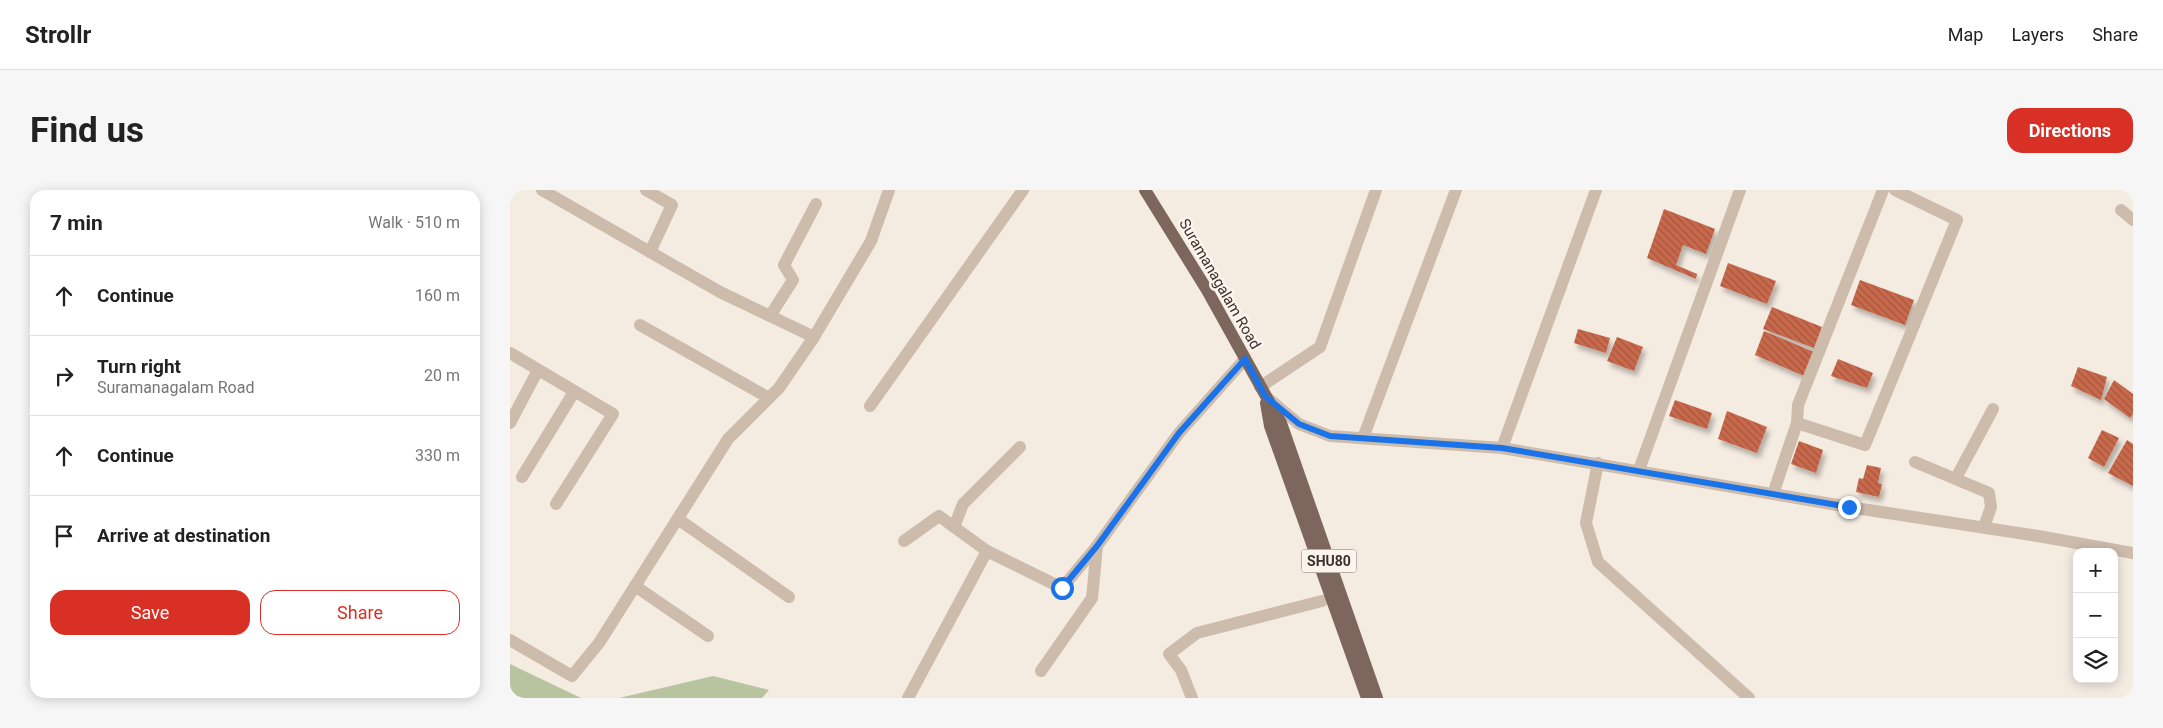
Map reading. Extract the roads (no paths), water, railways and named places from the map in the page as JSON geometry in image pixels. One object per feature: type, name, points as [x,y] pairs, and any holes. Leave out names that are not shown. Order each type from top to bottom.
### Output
[{"type":"main road","name":"Suramanagalam Road","points":[[1145,190],[1207,290],[1262,391]]},
{"type":"main road","name":"SHU80","points":[[1262,391],[1377,698]]},
{"type":"main road","name":"SHU80","points":[[1276,425],[1366,698]]},
{"type":"street","points":[[542,190],[720,292],[814,337]]},
{"type":"street","points":[[646,190],[672,205],[650,252]]},
{"type":"street","points":[[510,640],[572,676],[598,643],[728,439],[779,388],[814,337],[872,241],[889,190]]},
{"type":"street","points":[[870,406],[1023,190]]},
{"type":"street","points":[[1376,190],[1320,347],[1262,391],[1299,424],[1330,436],[1502,448],[2133,553]]},
{"type":"street","points":[[1363,438],[1456,190]]},
{"type":"street","points":[[1502,448],[1596,190]]},
{"type":"street","points":[[1639,470],[1740,190]]},
{"type":"street","points":[[1773,494],[1797,422],[1798,405],[1883,190]]},
{"type":"street","points":[[1797,422],[1865,445],[1957,220],[1895,190]]},
{"type":"street","points":[[770,316],[793,280],[784,265],[816,204]]},
{"type":"street","points":[[2121,210],[2133,220]]},
{"type":"street","points":[[640,325],[769,398]]},
{"type":"street","points":[[510,353],[613,414],[556,504]]},
{"type":"street","points":[[904,541],[939,516],[987,551],[1062,588],[1097,546],[1179,433],[1245,359]]},
{"type":"street","points":[[510,423],[538,370]]},
{"type":"street","points":[[522,477],[574,392]]},
{"type":"street","points":[[1956,478],[1993,410]]},
{"type":"street","points":[[954,527],[963,504],[1020,448]]},
{"type":"street","points":[[1915,462],[1988,493],[1991,507],[1984,527]]},
{"type":"street","points":[[1598,463],[1586,523],[1598,562],[1749,698]]},
{"type":"street","points":[[678,519],[788,597]]},
{"type":"street","points":[[1041,672],[1092,598],[1097,546]]},
{"type":"street","points":[[908,698],[987,551]]},
{"type":"street","points":[[635,586],[708,636]]},
{"type":"street","points":[[1192,698],[1181,670],[1169,654],[1197,633],[1322,601]]}]
